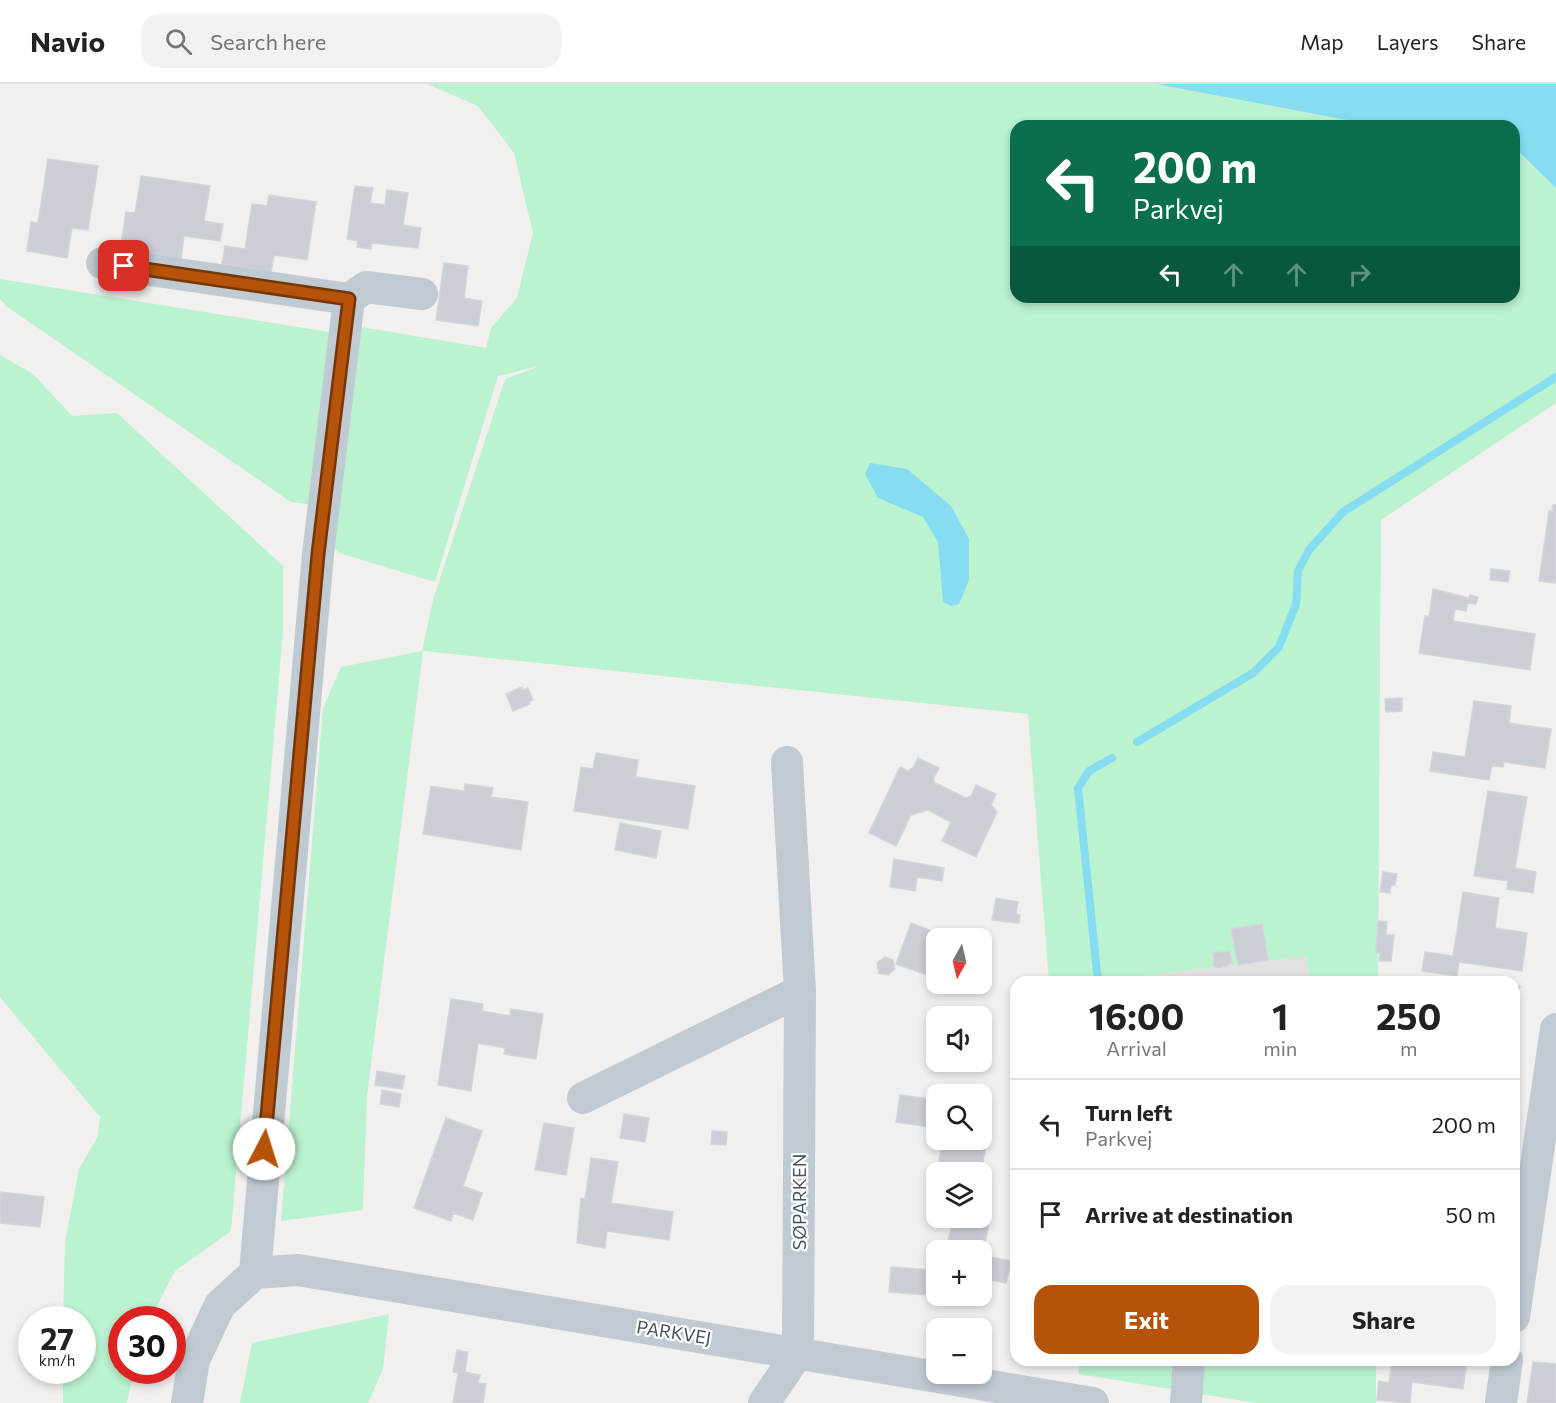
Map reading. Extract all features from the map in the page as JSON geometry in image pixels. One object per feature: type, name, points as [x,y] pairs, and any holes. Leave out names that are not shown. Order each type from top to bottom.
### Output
[{"type":"street","points":[[102,263],[349,299],[366,287],[422,294]]},
{"type":"street","points":[[187,1403],[194,1360],[220,1305],[255,1273],[318,554],[349,299]]},
{"type":"street","name":"SØPARKEN","points":[[787,762],[800,991],[798,1353]]},
{"type":"street","points":[[583,1098],[800,991]]},
{"type":"street","points":[[1520,1276],[1556,1029]]},
{"type":"street","name":"PARKVEJ","points":[[255,1273],[298,1270],[1093,1403]]},
{"type":"street","points":[[764,1403],[798,1353]]},
{"type":"street","points":[[1186,1403],[1189,1366]]},
{"type":"street","points":[[1501,1403],[1506,1366]]},
{"type":"shaded area","points":[[1306,956],[1309,976],[1142,976]]},
{"type":"green space","points":[[427,84],[1156,84],[1346,120],[1010,120],[1010,303],[1520,303],[1520,153],[1556,188],[1556,403],[1381,520],[1378,976],[1309,976],[1306,956],[1142,976],[1049,976],[1028,714],[423,651],[367,1096],[363,1210],[281,1221],[323,708],[341,667],[422,651],[433,600],[505,379],[540,366],[498,376],[435,582],[339,553],[329,541],[355,326],[486,348],[491,328],[517,298],[533,233],[514,153],[478,106]]},
{"type":"green space","points":[[0,279],[335,333],[314,505],[291,502],[6,306],[0,299]]},
{"type":"green space","points":[[0,355],[33,374],[72,416],[117,413],[283,566],[283,632],[231,1231],[175,1271],[157,1306],[108,1306],[108,1384],[131,1384],[127,1403],[63,1403],[63,1384],[96,1384],[96,1306],[63,1306],[65,1242],[79,1169],[98,1136],[100,1117],[0,997]]},
{"type":"green space","points":[[389,1314],[383,1369],[368,1403],[240,1403],[252,1343]]},
{"type":"green space","points":[[1078,1366],[1376,1366],[1376,1403],[1256,1403],[1079,1374]]},
{"type":"water","points":[[1156,84],[1556,84],[1556,188],[1520,153],[1520,120],[1346,120]]},
{"type":"water","points":[[870,463],[907,469],[951,506],[969,539],[969,580],[959,604],[951,606],[943,602],[938,542],[923,517],[878,498],[865,474]]},
{"type":"building","points":[[48,159],[98,166],[88,230],[72,228],[67,258],[27,251],[31,222],[38,223]]},
{"type":"building","points":[[141,176],[210,186],[204,221],[223,224],[220,241],[184,236],[180,266],[119,257],[126,212],[135,213]]},
{"type":"building","points":[[355,186],[373,188],[370,203],[385,205],[387,190],[408,193],[403,225],[421,228],[418,248],[372,243],[371,249],[357,247],[358,241],[347,239]]},
{"type":"building","points":[[269,195],[316,202],[307,260],[274,255],[271,272],[222,264],[225,246],[245,249],[252,204],[267,206]]},
{"type":"building","points":[[444,263],[468,266],[464,298],[482,301],[478,326],[436,320]]},
{"type":"building","points":[[1553,505],[1556,505],[1556,583],[1539,581],[1549,511],[1552,512]]},
{"type":"building","points":[[1491,569],[1510,571],[1508,582],[1490,580]]},
{"type":"building","points":[[1433,589],[1469,598],[1470,595],[1478,597],[1476,604],[1468,603],[1466,611],[1455,609],[1453,621],[1535,634],[1530,670],[1419,653],[1425,616],[1429,617]]},
{"type":"building","points":[[522,687],[523,690],[528,688],[533,700],[529,702],[530,704],[513,711],[506,694]]},
{"type":"building","points":[[1402,698],[1402,711],[1386,712],[1385,699]]},
{"type":"building","points":[[1474,701],[1511,706],[1509,723],[1551,729],[1545,768],[1504,762],[1503,767],[1492,766],[1489,780],[1430,771],[1433,752],[1465,757]]},
{"type":"building","points":[[596,753],[638,760],[636,777],[695,786],[688,829],[574,811],[581,767],[593,769]]},
{"type":"building","points":[[918,758],[939,768],[933,779],[935,783],[966,798],[971,796],[976,785],[996,794],[991,805],[997,812],[976,857],[942,841],[951,822],[928,810],[911,815],[896,846],[869,833],[900,767],[908,771],[913,768]]},
{"type":"building","points":[[465,784],[493,788],[491,797],[528,802],[521,850],[423,834],[431,786],[464,791]]},
{"type":"building","points":[[1488,791],[1527,797],[1515,868],[1536,872],[1533,893],[1507,889],[1508,881],[1474,876]]},
{"type":"building","points":[[620,823],[661,831],[656,858],[615,850]]},
{"type":"building","points":[[894,859],[944,868],[942,881],[917,877],[915,891],[890,887]]},
{"type":"building","points":[[1383,872],[1397,874],[1395,885],[1391,885],[1390,893],[1380,892]]},
{"type":"building","points":[[1463,892],[1499,898],[1495,928],[1527,933],[1522,971],[1459,962],[1457,976],[1422,971],[1425,952],[1453,956]]},
{"type":"building","points":[[996,898],[1018,902],[1016,914],[1020,915],[1019,923],[992,920]]},
{"type":"building","points":[[1378,921],[1387,922],[1386,935],[1394,935],[1391,961],[1379,961],[1380,953],[1376,953]]},
{"type":"building","points":[[911,923],[926,929],[926,974],[896,964]]},
{"type":"building","points":[[1262,924],[1268,960],[1238,965],[1231,929]]},
{"type":"building","points":[[1230,951],[1232,964],[1218,968],[1214,966],[1213,953]]},
{"type":"building","points":[[885,957],[893,960],[895,969],[888,975],[879,973],[877,963]]},
{"type":"building","points":[[451,999],[483,1004],[482,1011],[510,1016],[511,1009],[543,1014],[536,1059],[504,1054],[505,1048],[478,1043],[471,1091],[438,1085]]},
{"type":"building","points":[[377,1071],[405,1076],[402,1089],[375,1085]]},
{"type":"building","points":[[382,1090],[401,1094],[399,1107],[380,1104]]},
{"type":"building","points":[[900,1095],[926,1099],[926,1126],[896,1122]]},
{"type":"building","points":[[624,1114],[649,1118],[645,1142],[620,1138]]},
{"type":"building","points":[[446,1118],[482,1131],[463,1186],[482,1193],[473,1220],[453,1213],[451,1221],[414,1208]]},
{"type":"building","points":[[544,1123],[574,1128],[566,1175],[535,1170]]},
{"type":"building","points":[[712,1131],[727,1132],[726,1145],[711,1144]]},
{"type":"building","points":[[941,1150],[985,1150],[983,1162],[939,1161]]},
{"type":"building","points":[[591,1158],[618,1162],[611,1203],[673,1212],[669,1240],[607,1231],[605,1248],[577,1243],[581,1198],[585,1199]]},
{"type":"building","points":[[0,1192],[44,1197],[40,1227],[0,1223]]},
{"type":"building","points":[[951,1228],[988,1228],[986,1240],[948,1240]]},
{"type":"building","points":[[992,1257],[1010,1261],[1006,1283],[992,1280]]},
{"type":"building","points":[[891,1267],[926,1270],[926,1295],[889,1292]]},
{"type":"building","points":[[457,1350],[468,1352],[465,1372],[480,1375],[478,1383],[486,1384],[483,1403],[453,1403],[458,1373],[453,1372]]},
{"type":"building","points":[[1533,1362],[1556,1364],[1556,1403],[1527,1403]]},
{"type":"building","points":[[1391,1366],[1466,1366],[1463,1389],[1412,1382],[1410,1403],[1377,1400],[1379,1381],[1389,1383]]},
{"type":"waterway","points":[[1137,742],[1253,673],[1279,647],[1296,604],[1298,571],[1309,550],[1343,512],[1556,377]]},
{"type":"waterway","points":[[1097,976],[1078,788],[1089,771],[1112,758]]},
{"type":"route","points":[[124,266],[349,299],[318,554],[264,1149]]}]
